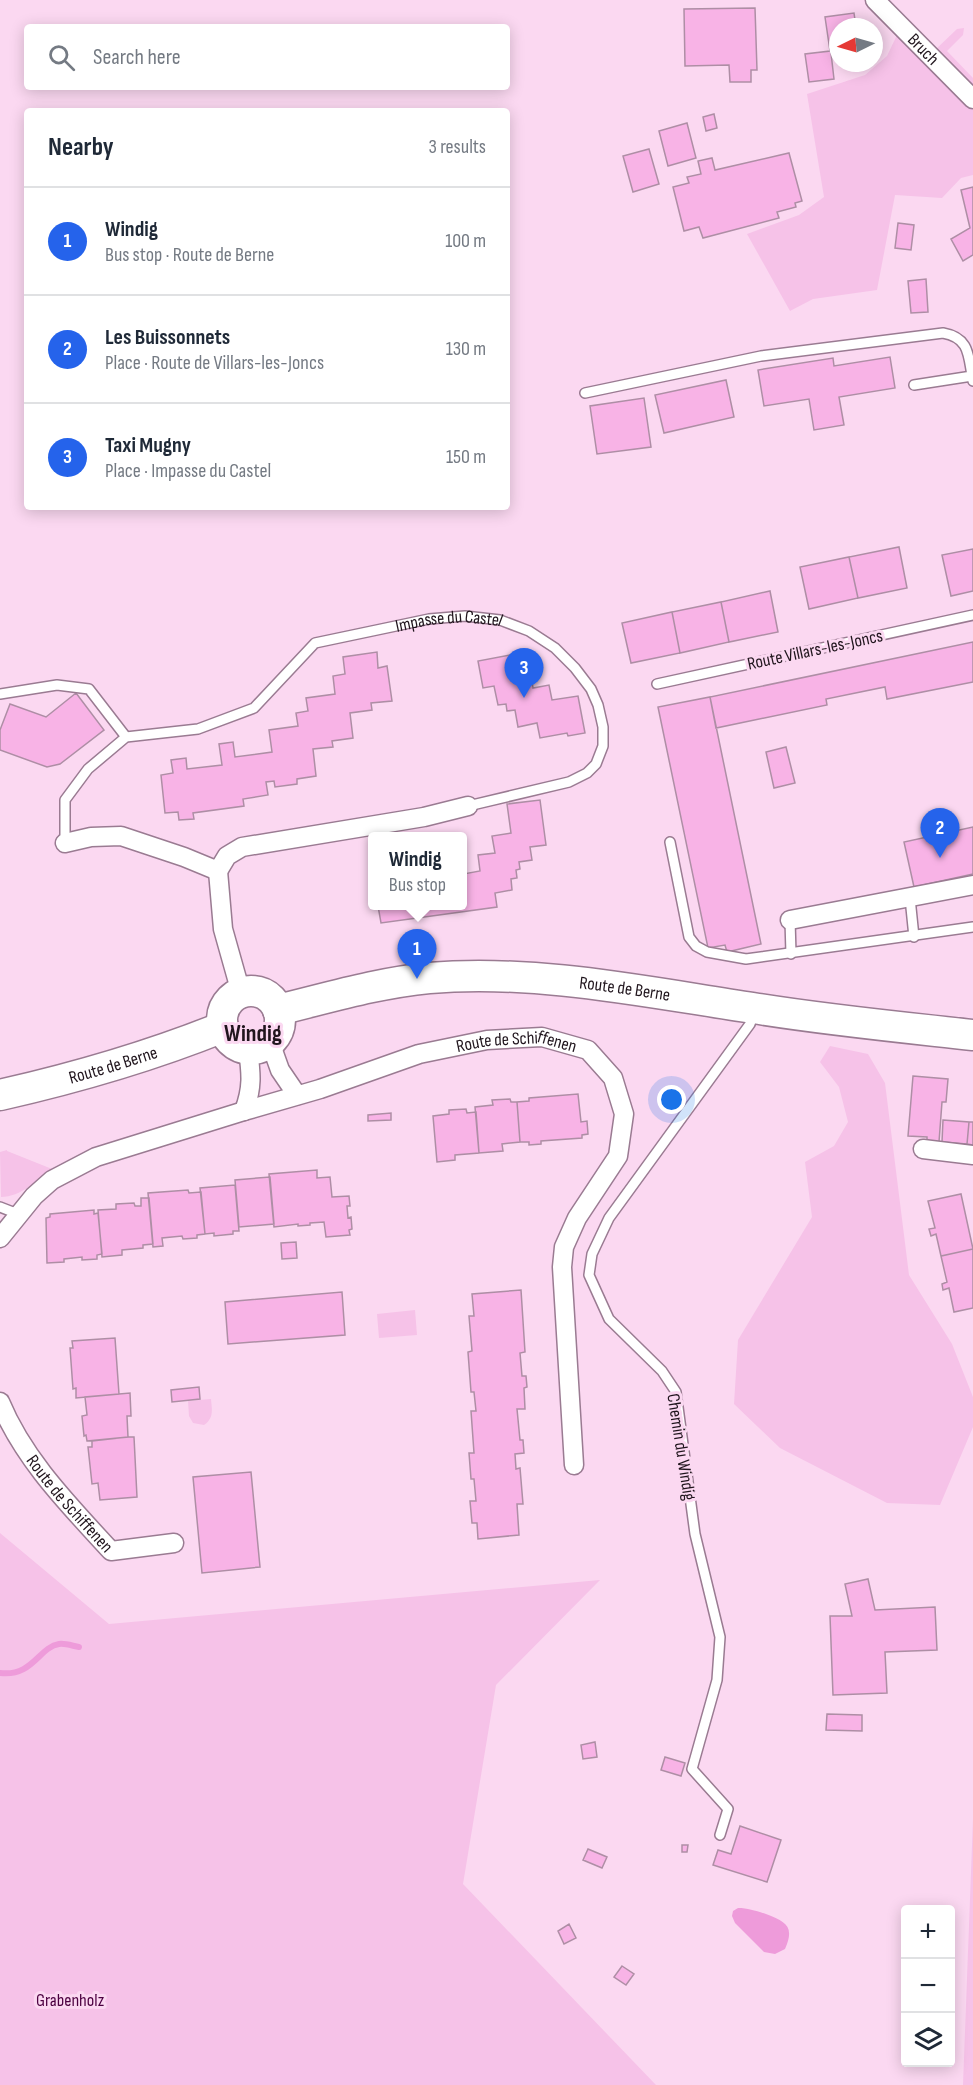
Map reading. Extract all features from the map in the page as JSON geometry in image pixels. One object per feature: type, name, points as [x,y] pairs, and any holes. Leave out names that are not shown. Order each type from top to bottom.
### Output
[{"type":"main road","name":"Route de Berne","points":[[278,1010],[365,987],[417,979],[495,976],[550,979],[616,987],[755,1009],[973,1035]]},
{"type":"main road","points":[[259,992],[274,1002],[278,1010],[279,1027],[259,1045],[239,1047],[232,1042],[223,1027],[222,1019],[228,1003],[241,993],[259,992]]},
{"type":"main road","name":"Route de Berne","points":[[0,1095],[91,1071],[192,1040],[223,1027]]},
{"type":"street","name":"Bruch","points":[[875,0],[973,99]]},
{"type":"street","name":"Impasse du Castel","points":[[218,871],[227,856],[242,847],[424,817],[468,806]]},
{"type":"street","points":[[65,843],[91,837],[121,836],[218,871],[223,929],[241,993]]},
{"type":"street","points":[[790,920],[973,885]]},
{"type":"street","name":"Route de Schiffenen","points":[[0,1238],[34,1196],[52,1180],[96,1157],[320,1089],[419,1054],[487,1040],[542,1037],[588,1050],[614,1078],[624,1114],[618,1156],[577,1218],[564,1247],[562,1267],[574,1465]]},
{"type":"street","points":[[259,1045],[297,1095]]},
{"type":"street","points":[[244,1111],[250,1094],[259,1045]]},
{"type":"street","points":[[923,1149],[973,1155]]},
{"type":"street","name":"Route de Schiffenen","points":[[0,1402],[32,1459],[52,1487],[111,1551],[174,1543]]},
{"type":"lane","points":[[585,393],[761,356],[943,333],[955,335],[965,344],[973,379],[914,384]]},
{"type":"lane","name":"Route Villars-les-Joncs","points":[[657,684],[973,615]]},
{"type":"lane","name":"Impasse du Castel","points":[[126,737],[198,729],[254,708],[315,643],[429,619],[465,616],[500,620],[529,631],[555,648],[575,668],[591,689],[598,705],[603,727],[603,746],[596,764],[586,773],[569,782],[468,806]]},
{"type":"lane","points":[[0,694],[57,685],[89,689],[126,737],[88,769],[64,800],[65,843]]},
{"type":"lane","points":[[670,842],[689,937],[696,946],[707,952],[746,959],[973,927]]},
{"type":"lane","points":[[910,897],[914,937]]},
{"type":"lane","points":[[790,920],[791,954]]},
{"type":"lane","name":"Chemin du Windig","points":[[720,1835],[728,1809],[692,1769],[717,1680],[720,1638],[695,1534],[676,1392],[662,1371],[609,1319],[589,1275],[592,1254],[609,1218],[750,1024],[755,1009]]},
{"type":"lane","points":[[0,1207],[18,1214]]},
{"type":"green space","points":[[964,28],[963,35],[947,51],[973,78],[973,90],[934,51],[957,29]]},
{"type":"green space","points":[[897,35],[973,110],[973,175],[961,178],[942,198],[895,195],[877,290],[813,299],[790,311],[747,234],[799,215],[824,197],[807,94],[868,72],[883,72],[883,59]]},
{"type":"green space","points":[[830,1046],[868,1054],[885,1083],[909,1275],[952,1344],[973,1397],[973,1427],[940,1505],[887,1503],[780,1448],[734,1404],[738,1340],[812,1217],[805,1162],[834,1146],[848,1122],[839,1087],[820,1062]]},
{"type":"green space","points":[[7,1150],[52,1169],[22,1191],[1,1197],[0,1152]]},
{"type":"green space","points":[[415,1310],[417,1335],[379,1338],[377,1314]]},
{"type":"green space","points":[[211,1399],[212,1414],[209,1420],[204,1425],[193,1423],[189,1416],[188,1401]]},
{"type":"green space","name":"Grabenholz","points":[[0,1533],[109,1624],[600,1580],[496,1685],[463,1884],[656,2085],[0,2085]]},
{"type":"green space","points":[[973,1819],[973,2085],[963,2085]]},
{"type":"shaded area","points":[[738,1908],[766,1914],[787,1926],[789,1935],[785,1949],[775,1954],[764,1952],[735,1923],[732,1916],[733,1911]]},
{"type":"building","points":[[755,8],[757,70],[751,70],[751,82],[730,82],[729,65],[685,66],[684,9]]},
{"type":"building","points":[[854,13],[855,18],[829,18],[829,44],[825,17]]},
{"type":"building","points":[[829,51],[829,72],[833,72],[834,79],[809,82],[805,54]]},
{"type":"building","points":[[714,114],[717,128],[706,131],[703,117]]},
{"type":"building","points":[[687,123],[696,158],[668,166],[659,131]]},
{"type":"building","points":[[649,149],[659,184],[633,192],[623,156]]},
{"type":"building","points":[[789,153],[802,201],[795,203],[796,207],[777,212],[779,218],[703,238],[699,227],[684,231],[673,187],[689,183],[687,177],[701,174],[698,161],[712,158],[715,170]]},
{"type":"building","points":[[973,187],[973,255],[963,261],[951,239],[970,228],[961,190]]},
{"type":"building","points":[[898,223],[914,225],[911,250],[895,248]]},
{"type":"building","points":[[926,279],[928,312],[911,313],[908,281]]},
{"type":"building","points":[[890,357],[895,388],[839,397],[844,425],[814,430],[809,399],[764,406],[758,370],[833,358],[834,366]]},
{"type":"building","points":[[726,380],[734,417],[664,433],[655,395]]},
{"type":"building","points":[[644,398],[651,447],[597,454],[590,406]]},
{"type":"building","points":[[899,547],[907,588],[858,598],[849,557]]},
{"type":"building","points":[[973,549],[973,591],[951,596],[942,555]]},
{"type":"building","points":[[849,557],[858,598],[809,609],[800,567]]},
{"type":"building","points":[[770,591],[778,632],[729,642],[721,602]]},
{"type":"building","points":[[721,602],[729,642],[680,653],[672,612]]},
{"type":"building","points":[[672,612],[680,653],[631,663],[622,623]]},
{"type":"building","points":[[973,642],[973,682],[887,699],[885,687],[826,699],[827,705],[716,728],[710,697]]},
{"type":"building","points":[[377,652],[378,668],[387,666],[392,701],[371,703],[372,710],[350,713],[353,738],[332,741],[333,747],[313,749],[316,776],[297,779],[297,784],[275,787],[274,781],[266,782],[268,795],[243,799],[244,806],[193,813],[194,819],[179,820],[178,812],[165,813],[161,775],[173,773],[171,760],[186,758],[187,769],[222,765],[219,744],[233,742],[235,757],[272,752],[269,730],[298,726],[296,713],[308,711],[306,698],[335,694],[333,676],[345,674],[343,657]]},
{"type":"building","points":[[510,655],[513,671],[530,668],[533,688],[549,685],[552,700],[578,696],[585,733],[568,736],[567,733],[540,738],[537,723],[518,727],[515,710],[507,711],[506,704],[498,705],[494,686],[483,688],[478,661]]},
{"type":"building","points":[[76,693],[104,730],[60,764],[47,767],[0,750],[0,730],[10,704],[46,717]]},
{"type":"building","points":[[710,697],[761,944],[727,952],[725,945],[708,948],[658,707]]},
{"type":"building","points":[[786,747],[795,783],[774,788],[766,752]]},
{"type":"building","points":[[540,800],[546,845],[530,847],[532,860],[519,862],[520,869],[516,870],[517,878],[511,879],[512,890],[495,893],[497,907],[381,923],[379,910],[467,910],[467,873],[480,871],[478,855],[495,853],[492,836],[511,833],[507,804]]},
{"type":"building","points":[[973,827],[973,874],[914,887],[904,842]]},
{"type":"building","points":[[913,1076],[948,1079],[946,1102],[942,1102],[939,1142],[927,1141],[927,1137],[908,1136]]},
{"type":"building","points":[[578,1094],[581,1122],[587,1121],[588,1134],[582,1135],[582,1138],[541,1141],[541,1144],[529,1145],[529,1142],[520,1142],[517,1102],[529,1101],[529,1098]]},
{"type":"building","points":[[510,1099],[511,1102],[517,1102],[520,1142],[502,1144],[503,1151],[479,1153],[475,1107],[493,1105],[492,1100]]},
{"type":"building","points":[[466,1109],[467,1113],[476,1112],[479,1153],[455,1155],[455,1160],[437,1162],[433,1116],[449,1114],[449,1110]]},
{"type":"building","points":[[391,1113],[391,1120],[368,1121],[368,1115]]},
{"type":"building","points":[[943,1120],[969,1122],[967,1144],[942,1142]]},
{"type":"building","points":[[969,1122],[973,1122],[973,1145],[967,1144]]},
{"type":"building","points":[[317,1170],[317,1178],[330,1177],[332,1197],[349,1196],[350,1206],[347,1206],[348,1218],[351,1217],[350,1235],[326,1237],[324,1222],[274,1227],[269,1174]]},
{"type":"building","points":[[270,1177],[274,1224],[239,1227],[235,1180]]},
{"type":"building","points":[[235,1185],[239,1231],[214,1236],[214,1233],[205,1234],[200,1188]]},
{"type":"building","points":[[188,1190],[189,1193],[201,1192],[205,1234],[197,1235],[197,1238],[183,1239],[182,1236],[162,1238],[163,1246],[153,1247],[148,1193]]},
{"type":"building","points":[[961,1194],[973,1249],[941,1256],[936,1234],[931,1236],[929,1229],[935,1228],[928,1201]]},
{"type":"building","points":[[141,1198],[149,1198],[153,1244],[143,1245],[143,1248],[122,1250],[122,1255],[102,1257],[98,1210],[116,1209],[116,1204],[134,1203],[135,1206],[141,1206]]},
{"type":"building","points":[[94,1210],[94,1214],[98,1213],[102,1254],[97,1255],[97,1259],[82,1260],[82,1257],[64,1259],[64,1262],[47,1263],[46,1218],[50,1217],[50,1214]]},
{"type":"building","points":[[296,1242],[297,1258],[282,1259],[281,1243]]},
{"type":"building","points":[[973,1249],[973,1308],[954,1312],[949,1288],[943,1290],[942,1284],[947,1282],[941,1256]]},
{"type":"building","points":[[521,1290],[525,1352],[520,1353],[522,1376],[526,1376],[527,1387],[524,1388],[525,1409],[517,1409],[520,1440],[523,1440],[524,1453],[515,1454],[516,1469],[520,1468],[523,1504],[517,1504],[519,1535],[478,1539],[477,1523],[472,1523],[470,1501],[476,1501],[469,1453],[474,1453],[471,1411],[476,1411],[474,1392],[471,1392],[468,1352],[472,1351],[469,1316],[474,1316],[472,1294]]},
{"type":"building","points":[[342,1292],[345,1335],[228,1344],[225,1302]]},
{"type":"building","points":[[115,1338],[119,1394],[76,1398],[76,1388],[73,1389],[70,1348],[73,1348],[72,1341]]},
{"type":"building","points":[[199,1387],[200,1399],[172,1402],[171,1390]]},
{"type":"building","points":[[130,1393],[131,1416],[127,1416],[128,1437],[87,1441],[86,1435],[84,1436],[82,1416],[87,1415],[85,1397]]},
{"type":"building","points":[[134,1437],[137,1497],[100,1500],[98,1483],[92,1484],[88,1447],[92,1447],[92,1441]]},
{"type":"building","points":[[251,1472],[260,1567],[202,1573],[193,1477]]},
{"type":"building","points":[[868,1579],[875,1610],[935,1607],[937,1650],[885,1652],[887,1693],[833,1695],[830,1616],[852,1616],[845,1584]]},
{"type":"building","points":[[827,1714],[862,1715],[862,1731],[826,1730]]},
{"type":"building","points":[[595,1742],[597,1757],[583,1759],[581,1745]]},
{"type":"building","points":[[665,1757],[685,1763],[681,1776],[661,1770]]},
{"type":"building","points":[[740,1826],[781,1840],[767,1882],[713,1865],[718,1850],[731,1854]]},
{"type":"building","points":[[682,1845],[688,1845],[687,1852],[682,1852]]},
{"type":"building","points":[[588,1849],[607,1857],[602,1868],[583,1860]]},
{"type":"building","points":[[569,1924],[576,1938],[564,1944],[558,1931]]},
{"type":"building","points":[[622,1966],[634,1974],[626,1985],[614,1977]]},
{"type":"waterway","points":[[0,1673],[20,1671],[52,1646],[66,1644],[79,1647]]},
{"type":"place","name":"Taxi Mugny","points":[[524,698]]},
{"type":"place","name":"Les Buissonnets","points":[[940,858]]},
{"type":"place","name":"Windig","points":[[417,979]]},
{"type":"district","name":"Windig","points":[[253,1033]]}]
